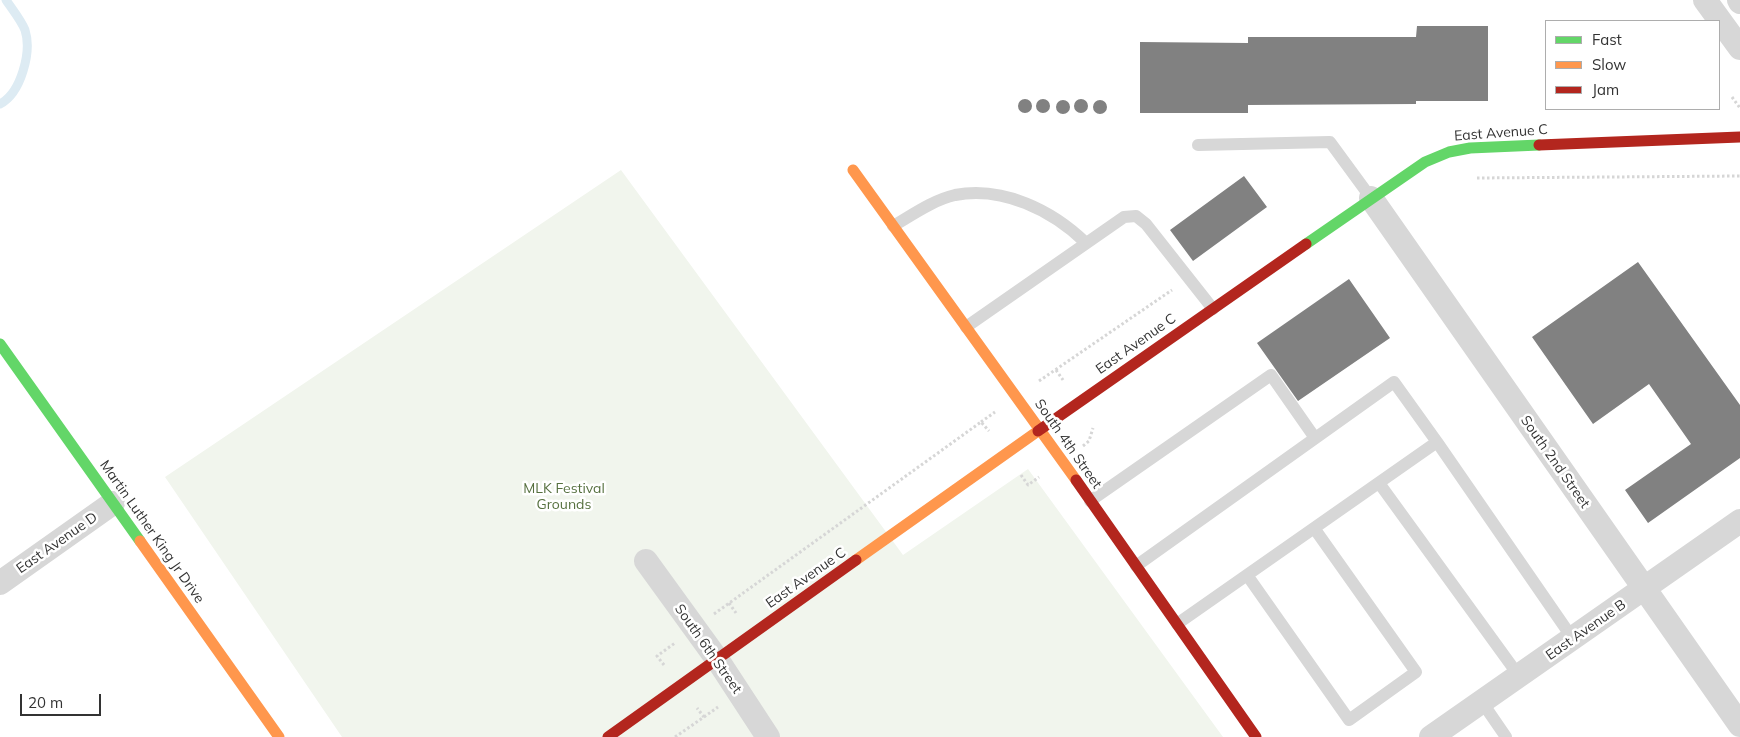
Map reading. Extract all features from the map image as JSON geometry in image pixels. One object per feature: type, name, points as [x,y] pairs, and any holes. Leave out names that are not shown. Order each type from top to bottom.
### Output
[{"type":"street","points":[[1706,0],[1740,48]]},
{"type":"street","name":"East Avenue C","points":[[608,737],[1040,430],[1424,162],[1449,152],[1470,148],[1740,136]]},
{"type":"street","name":"South 4th Street","points":[[853,170],[1040,430],[1256,737]]},
{"type":"street","name":"South 2nd Street","points":[[1371,198],[1740,725]]},
{"type":"street","name":"Martin Luther King Jr Drive","points":[[0,344],[279,737]]},
{"type":"street","name":"East Avenue D","points":[[0,583],[113,503]]},
{"type":"street","name":"East Avenue B","points":[[1431,737],[1644,590],[1740,521]]},
{"type":"street","name":"South 6th Street","points":[[646,561],[717,660],[768,737]]},
{"type":"lane","points":[[1198,145],[1330,142],[1371,198]]},
{"type":"lane","points":[[893,226],[932,204],[954,195],[980,194],[1030,204],[1068,225],[1086,244]]},
{"type":"lane","points":[[966,326],[1124,217],[1136,216],[1146,224],[1213,309]]},
{"type":"lane","points":[[1090,501],[1271,375],[1315,438]]},
{"type":"lane","points":[[1136,566],[1394,382],[1573,639]]},
{"type":"lane","points":[[1177,624],[1437,442]]},
{"type":"lane","points":[[1379,483],[1519,676]]},
{"type":"lane","points":[[1247,575],[1349,720],[1416,672],[1314,528]]},
{"type":"lane","points":[[1482,702],[1506,737]]},
{"type":"path","points":[[1732,97],[1740,108]]},
{"type":"path","points":[[1468,177],[1740,176]]},
{"type":"path","points":[[1048,375],[1189,279]]},
{"type":"path","points":[[1056,370],[1059,376]]},
{"type":"path","points":[[717,612],[990,416]]},
{"type":"path","points":[[981,422],[991,434]]},
{"type":"path","points":[[1020,474],[1028,485],[1035,480]]},
{"type":"path","points":[[729,603],[738,616]]},
{"type":"path","points":[[665,666],[657,656],[669,648]]},
{"type":"path","points":[[695,705],[704,717]]},
{"type":"path","points":[[675,737],[716,708]]},
{"type":"green space","name":"MLK Festival Grounds","points":[[621,170],[903,555],[1028,469],[1223,737],[342,737],[165,477]]},
{"type":"building","points":[[1417,26],[1488,26],[1488,101],[1416,101],[1416,104],[1248,105],[1248,113],[1140,113],[1140,42],[1248,43],[1248,37],[1416,37]]},
{"type":"building","points":[[1022,99],[1028,99],[1032,106],[1028,113],[1022,113],[1018,109],[1018,103]]},
{"type":"building","points":[[1040,99],[1046,99],[1050,106],[1046,113],[1040,113],[1036,109],[1036,103]]},
{"type":"building","points":[[1078,99],[1084,99],[1088,106],[1084,113],[1078,113],[1074,109],[1074,103]]},
{"type":"building","points":[[1060,100],[1066,100],[1070,107],[1066,114],[1060,114],[1056,110],[1056,104]]},
{"type":"building","points":[[1097,100],[1103,100],[1107,107],[1103,114],[1097,114],[1093,110],[1093,104]]},
{"type":"building","points":[[1244,176],[1267,207],[1193,261],[1170,230]]},
{"type":"building","points":[[1638,262],[1740,405],[1740,458],[1648,523],[1625,490],[1691,444],[1649,384],[1593,424],[1532,337]]},
{"type":"building","points":[[1349,279],[1390,338],[1298,401],[1257,343]]},
{"type":"waterway","points":[[0,104],[14,91],[19,82],[26,60],[27,49],[25,30],[6,0]]},
{"type":"traffic: fast","points":[[1306,244],[1425,162],[1449,152],[1470,148],[1539,145]]},
{"type":"traffic: fast","points":[[0,344],[140,541]]},
{"type":"traffic: slow","points":[[853,170],[1076,480]]},
{"type":"traffic: slow","points":[[856,560],[1038,431]]},
{"type":"traffic: slow","points":[[140,541],[279,737]]},
{"type":"traffic: jam","points":[[1539,145],[1740,137]]},
{"type":"traffic: jam","points":[[1038,431],[1306,244]]},
{"type":"traffic: jam","points":[[1076,480],[1256,737]]},
{"type":"traffic: jam","points":[[608,737],[856,560]]}]
